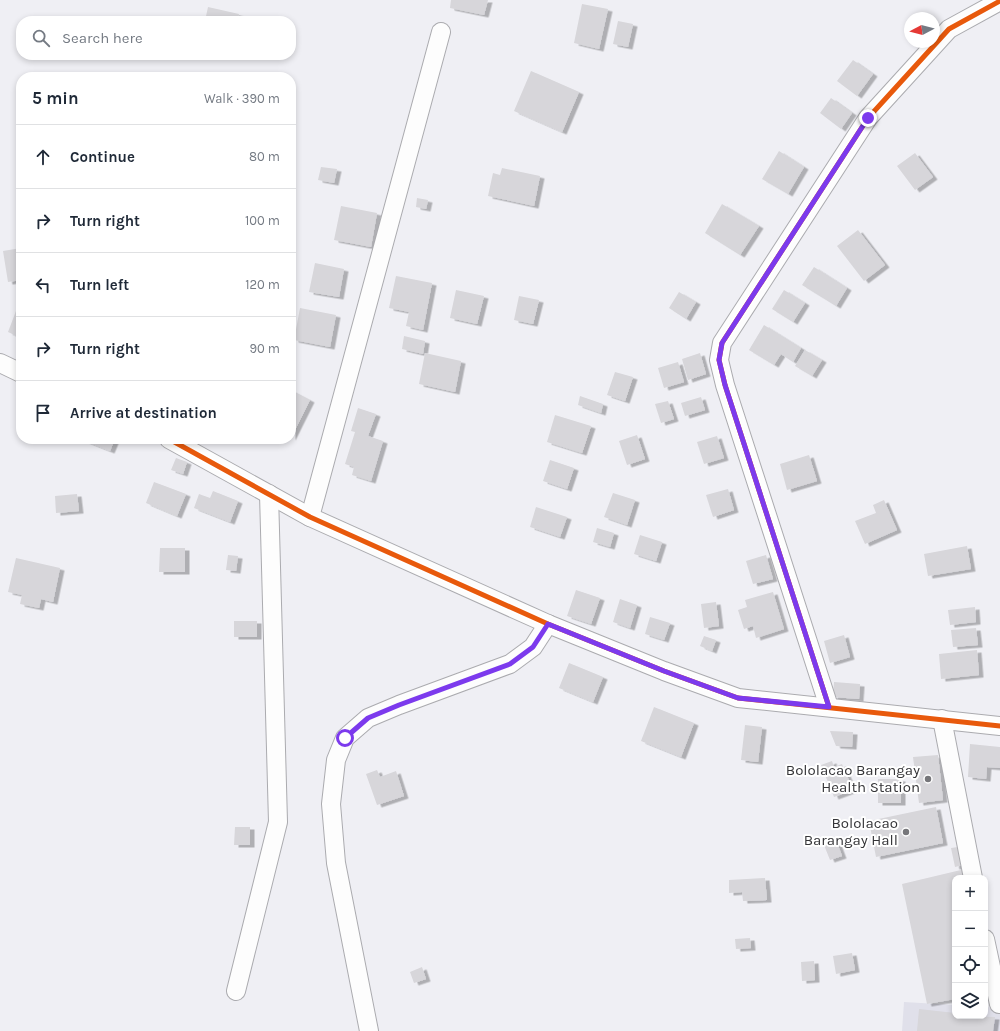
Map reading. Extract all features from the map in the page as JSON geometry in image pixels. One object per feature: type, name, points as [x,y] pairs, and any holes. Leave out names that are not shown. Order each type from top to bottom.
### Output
[{"type":"street","points":[[829,707],[725,385],[719,360],[722,343],[868,118],[949,29],[1000,1]]},
{"type":"street","points":[[310,517],[441,32]]},
{"type":"street","points":[[0,363],[16,371]]},
{"type":"street","points":[[178,444],[310,517],[548,624],[664,671],[738,698],[1000,726]]},
{"type":"street","points":[[236,991],[278,822],[269,494]]},
{"type":"street","points":[[369,1031],[336,863],[331,804],[336,760],[345,738],[368,718],[510,664],[533,647],[548,624]]},
{"type":"street","points":[[942,719],[972,875]]},
{"type":"street","points":[[987,947],[999,1004]]},
{"type":"shaded area","points":[[904,1002],[952,1005],[952,1019],[988,1019],[988,1007],[1000,1008],[1000,1031],[902,1031]]},
{"type":"building","points":[[451,0],[488,0],[484,15],[450,8]]},
{"type":"building","points":[[582,4],[608,9],[599,49],[574,43]]},
{"type":"building","points":[[208,7],[239,14],[238,16],[206,16]]},
{"type":"building","points":[[618,21],[633,24],[628,47],[613,44]]},
{"type":"building","points":[[853,60],[873,74],[857,96],[837,81]]},
{"type":"building","points":[[531,71],[579,92],[562,132],[514,111]]},
{"type":"building","points":[[831,98],[852,113],[841,129],[820,113]]},
{"type":"building","points":[[779,151],[804,167],[788,194],[762,179]]},
{"type":"building","points":[[915,153],[933,177],[915,190],[897,166]]},
{"type":"building","points":[[321,167],[337,169],[334,183],[318,180]]},
{"type":"building","points":[[502,168],[540,176],[534,206],[488,196],[493,173],[500,175]]},
{"type":"building","points":[[417,198],[428,200],[426,209],[416,207]]},
{"type":"building","points":[[722,204],[759,226],[740,255],[705,233]]},
{"type":"building","points":[[341,206],[377,213],[371,247],[334,240]]},
{"type":"building","points":[[858,230],[885,265],[864,281],[837,246]]},
{"type":"building","points":[[16,249],[16,281],[8,282],[3,251]]},
{"type":"building","points":[[315,263],[344,269],[339,297],[309,292]]},
{"type":"building","points":[[814,267],[847,288],[836,306],[802,285]]},
{"type":"building","points":[[396,276],[432,283],[423,330],[406,326],[409,312],[389,308]]},
{"type":"building","points":[[456,290],[484,296],[477,324],[450,318]]},
{"type":"building","points":[[784,290],[805,303],[793,322],[772,309]]},
{"type":"building","points":[[679,292],[696,302],[686,319],[669,308]]},
{"type":"building","points":[[519,296],[539,300],[533,324],[514,320]]},
{"type":"building","points":[[300,308],[336,315],[330,347],[296,340],[296,329]]},
{"type":"building","points":[[16,311],[16,336],[8,332]]},
{"type":"building","points":[[764,325],[801,348],[793,362],[781,354],[774,365],[749,350]]},
{"type":"building","points":[[404,336],[425,341],[423,354],[402,349]]},
{"type":"building","points":[[805,350],[822,360],[812,376],[795,366]]},
{"type":"building","points":[[425,353],[461,361],[455,392],[419,384]]},
{"type":"building","points":[[700,353],[706,374],[688,380],[682,359]]},
{"type":"building","points":[[678,362],[684,382],[664,388],[658,368]]},
{"type":"building","points":[[615,372],[633,377],[625,401],[607,395]]},
{"type":"building","points":[[296,393],[310,400],[296,428]]},
{"type":"building","points":[[580,396],[603,404],[601,413],[578,405]]},
{"type":"building","points":[[701,397],[705,410],[685,416],[681,403]]},
{"type":"building","points":[[668,401],[674,419],[661,423],[655,404]]},
{"type":"building","points":[[358,408],[376,414],[368,436],[383,441],[371,481],[352,475],[354,467],[345,464],[355,432],[351,431]]},
{"type":"building","points":[[555,415],[591,426],[582,453],[547,442]]},
{"type":"building","points":[[637,435],[645,459],[627,465],[619,441]]},
{"type":"building","points":[[717,436],[724,458],[704,464],[697,442]]},
{"type":"building","points":[[92,444],[113,444],[110,451]]},
{"type":"building","points":[[809,455],[817,481],[787,490],[780,464]]},
{"type":"building","points":[[176,458],[187,462],[183,474],[171,470]]},
{"type":"building","points":[[550,460],[574,468],[567,489],[543,481]]},
{"type":"building","points":[[154,482],[186,494],[177,516],[146,503]]},
{"type":"building","points":[[728,489],[734,510],[713,517],[706,495]]},
{"type":"building","points":[[213,491],[238,501],[230,522],[194,508],[199,494],[210,498]]},
{"type":"building","points":[[613,493],[635,500],[627,525],[604,517]]},
{"type":"building","points":[[77,494],[79,511],[56,513],[55,496]]},
{"type":"building","points":[[884,500],[897,530],[865,544],[855,521],[876,513],[873,505]]},
{"type":"building","points":[[536,507],[567,517],[560,537],[530,527]]},
{"type":"building","points":[[597,528],[614,533],[610,547],[593,542]]},
{"type":"building","points":[[640,535],[662,542],[656,561],[634,554]]},
{"type":"building","points":[[967,546],[971,569],[928,576],[924,554]]},
{"type":"building","points":[[160,548],[185,548],[185,572],[159,572]]},
{"type":"building","points":[[228,555],[238,556],[236,571],[226,570]]},
{"type":"building","points":[[766,555],[773,579],[753,584],[746,561]]},
{"type":"building","points":[[16,558],[60,568],[53,602],[41,599],[39,608],[20,604],[22,595],[8,592]]},
{"type":"building","points":[[576,590],[600,598],[591,624],[567,616]]},
{"type":"building","points":[[773,592],[784,629],[756,638],[753,626],[744,629],[738,610],[747,607],[745,600]]},
{"type":"building","points":[[620,599],[637,605],[630,628],[613,622]]},
{"type":"building","points":[[716,602],[719,626],[704,628],[701,604]]},
{"type":"building","points":[[975,607],[976,622],[950,625],[948,610]]},
{"type":"building","points":[[650,617],[670,623],[664,640],[645,634]]},
{"type":"building","points":[[234,621],[257,621],[257,637],[234,637]]},
{"type":"building","points":[[976,628],[978,645],[953,647],[951,630]]},
{"type":"building","points":[[844,635],[850,657],[830,663],[824,641]]},
{"type":"building","points":[[704,636],[716,640],[712,651],[700,646]]},
{"type":"building","points":[[977,650],[979,675],[941,679],[939,654]]},
{"type":"building","points":[[569,663],[603,677],[593,702],[559,688]]},
{"type":"building","points":[[834,682],[860,684],[859,699],[833,697]]},
{"type":"building","points":[[654,707],[694,723],[681,757],[641,741]]},
{"type":"building","points":[[745,725],[762,727],[758,762],[741,760]]},
{"type":"building","points":[[830,731],[853,732],[852,747],[836,746]]},
{"type":"building","points":[[970,744],[1000,747],[1000,768],[987,767],[986,779],[968,777]]},
{"type":"building","name":"Bololacao Barangay Health Station","points":[[938,755],[943,800],[919,803],[913,757]]},
{"type":"building","points":[[832,761],[834,767],[842,764],[853,790],[834,797],[821,765]]},
{"type":"building","points":[[377,770],[380,777],[396,771],[404,796],[377,805],[366,774]]},
{"type":"building","points":[[878,779],[901,779],[901,803],[878,803]]},
{"type":"building","name":"Bololacao Barangay Hall","points":[[936,807],[943,843],[876,857],[869,821]]},
{"type":"building","points":[[235,827],[250,827],[250,845],[234,845]]},
{"type":"building","points":[[836,840],[842,856],[830,860],[824,845]]},
{"type":"building","points":[[965,846],[968,864],[955,867],[951,848]]},
{"type":"building","points":[[965,869],[966,875],[952,875],[952,1000],[927,1004],[902,884]]},
{"type":"building","points":[[765,878],[767,900],[743,901],[742,892],[729,893],[729,880]]},
{"type":"building","points":[[750,938],[751,948],[736,949],[735,939]]},
{"type":"building","points":[[852,953],[855,970],[836,974],[833,956]]},
{"type":"building","points":[[814,961],[815,980],[802,981],[801,962]]},
{"type":"building","points":[[422,967],[426,979],[414,983],[410,972]]},
{"type":"building","points":[[919,1009],[952,1013],[952,1019],[988,1019],[988,1017],[995,1017],[993,1031],[917,1031]]},
{"type":"cycle path","points":[[829,707],[725,385],[719,360],[722,343],[868,118],[949,29],[1000,1]]},
{"type":"cycle path","points":[[178,444],[310,517],[548,624],[664,671],[738,698],[1000,726]]},
{"type":"place","name":"Bololacao Barangay Health Station","points":[[928,779]]},
{"type":"place","name":"Bololacao Barangay Hall","points":[[906,832]]},
{"type":"route","points":[[345,738],[368,718],[510,664],[533,647],[548,624],[664,671],[738,698],[829,707],[725,385],[719,360],[722,343],[868,118]]}]
